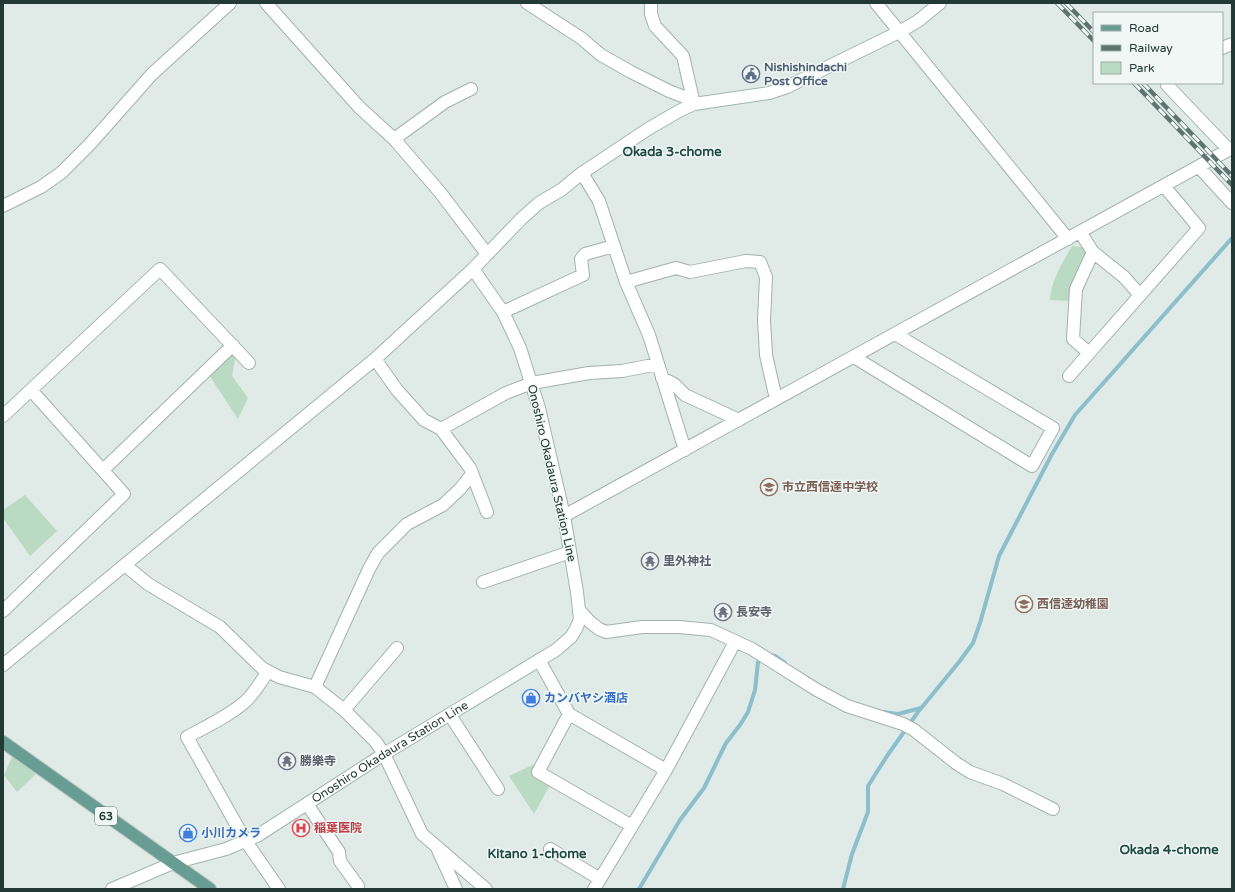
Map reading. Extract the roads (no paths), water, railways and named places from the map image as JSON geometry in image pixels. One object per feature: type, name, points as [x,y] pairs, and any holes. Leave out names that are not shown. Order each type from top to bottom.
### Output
[{"type":"main road","name":"63","points":[[3,742],[210,889]]},
{"type":"street","points":[[3,206],[41,187],[61,173],[90,144],[152,74],[230,3]]},
{"type":"street","points":[[266,3],[359,107],[394,139],[439,191],[487,254]]},
{"type":"street","points":[[527,3],[581,38],[602,55],[631,72],[693,102]]},
{"type":"street","points":[[651,3],[651,14],[655,26],[683,56],[693,102]]},
{"type":"street","points":[[876,3],[1068,239]]},
{"type":"street","points":[[5,659],[125,565],[375,359],[473,269],[520,219],[539,203],[561,190],[648,129],[693,102],[769,93],[787,87],[899,32],[918,21],[940,3]]},
{"type":"street","points":[[564,516],[1230,149],[1167,85],[1168,84]]},
{"type":"street","points":[[394,139],[445,102],[471,89]]},
{"type":"street","points":[[1199,167],[1232,203]]},
{"type":"street","points":[[582,174],[599,201],[626,282],[649,335],[685,450]]},
{"type":"street","points":[[1069,376],[1199,228],[1164,186]]},
{"type":"street","points":[[1080,232],[1093,252],[1124,277],[1140,295]]},
{"type":"street","points":[[504,312],[583,275],[581,259],[585,254],[614,246]]},
{"type":"street","points":[[1089,353],[1073,339],[1076,289],[1093,252]]},
{"type":"street","points":[[626,282],[676,268],[690,272],[746,261],[760,262],[766,277],[764,320],[766,355],[776,399]]},
{"type":"street","points":[[3,416],[160,269],[249,363]]},
{"type":"street","name":"Onoshiro Okadaura Station Line","points":[[112,889],[173,863],[226,849],[257,836],[384,754],[556,650],[576,629],[580,619],[564,516],[532,383],[520,348],[504,312],[473,269]]},
{"type":"street","points":[[854,357],[1032,466],[1053,428],[895,334]]},
{"type":"street","points":[[103,470],[233,345]]},
{"type":"street","points":[[375,359],[397,390],[424,420],[441,429],[470,468],[487,512]]},
{"type":"street","points":[[441,429],[506,393],[532,383],[589,373],[622,371],[658,364]]},
{"type":"street","points":[[662,378],[674,384],[685,395],[739,420]]},
{"type":"street","points":[[3,611],[124,494],[31,390]]},
{"type":"street","points":[[315,687],[369,569],[378,553],[407,524],[443,505],[460,489],[472,474]]},
{"type":"street","points":[[483,582],[570,552]]},
{"type":"street","points":[[125,565],[148,584],[220,627],[262,668],[279,677],[315,687],[344,710],[376,742],[384,754],[422,834],[486,889]]},
{"type":"street","points":[[579,610],[595,626],[606,632],[642,627],[679,627],[710,630],[752,649],[817,690],[847,706],[903,724],[914,730],[956,764],[970,772],[1003,784],[1053,809]]},
{"type":"street","points":[[550,849],[597,884],[666,770],[736,642]]},
{"type":"street","points":[[344,710],[397,648]]},
{"type":"street","points":[[539,660],[569,714],[666,770]]},
{"type":"street","points":[[268,671],[246,701],[229,713],[187,737],[246,840],[279,889]]},
{"type":"street","points":[[569,714],[538,772],[632,826]]},
{"type":"street","points":[[450,715],[498,789]]},
{"type":"street","points":[[307,804],[339,852],[340,861],[358,886]]},
{"type":"street","points":[[436,846],[456,889]]},
{"type":"waterway","points":[[843,889],[852,854],[868,812],[868,786],[918,712],[973,643],[999,556],[1052,454],[1075,415],[1232,238]]},
{"type":"waterway","points":[[770,655],[775,656],[785,663]]},
{"type":"waterway","points":[[639,889],[680,820],[704,788],[726,743],[748,712],[755,690],[758,662],[763,658]]},
{"type":"waterway","points":[[883,712],[898,714],[921,708]]},
{"type":"railway","points":[[1057,3],[1093,40]]},
{"type":"railway","points":[[1066,3],[1093,31]]},
{"type":"railway","points":[[1135,84],[1232,185]]},
{"type":"railway","points":[[1144,84],[1232,176]]},
{"type":"place","name":"Nishishindachi Post Office","points":[[751,74]]},
{"type":"place","name":"市立西信達中学校","points":[[769,487]]},
{"type":"place","name":"里外神社","points":[[650,561]]},
{"type":"place","name":"西信達幼稚園","points":[[1024,604]]},
{"type":"place","name":"長安寺","points":[[723,612]]},
{"type":"place","name":"カンバヤシ酒店","points":[[531,698]]},
{"type":"place","name":"勝樂寺","points":[[287,761]]},
{"type":"place","name":"稲葉医院","points":[[301,828]]},
{"type":"place","name":"小川カメラ","points":[[188,833]]},
{"type":"district","name":"Okada 3-chome","points":[[672,151]]},
{"type":"district","name":"Okada 4-chome","points":[[1169,849]]},
{"type":"district","name":"Kitano 1-chome","points":[[537,853]]}]
